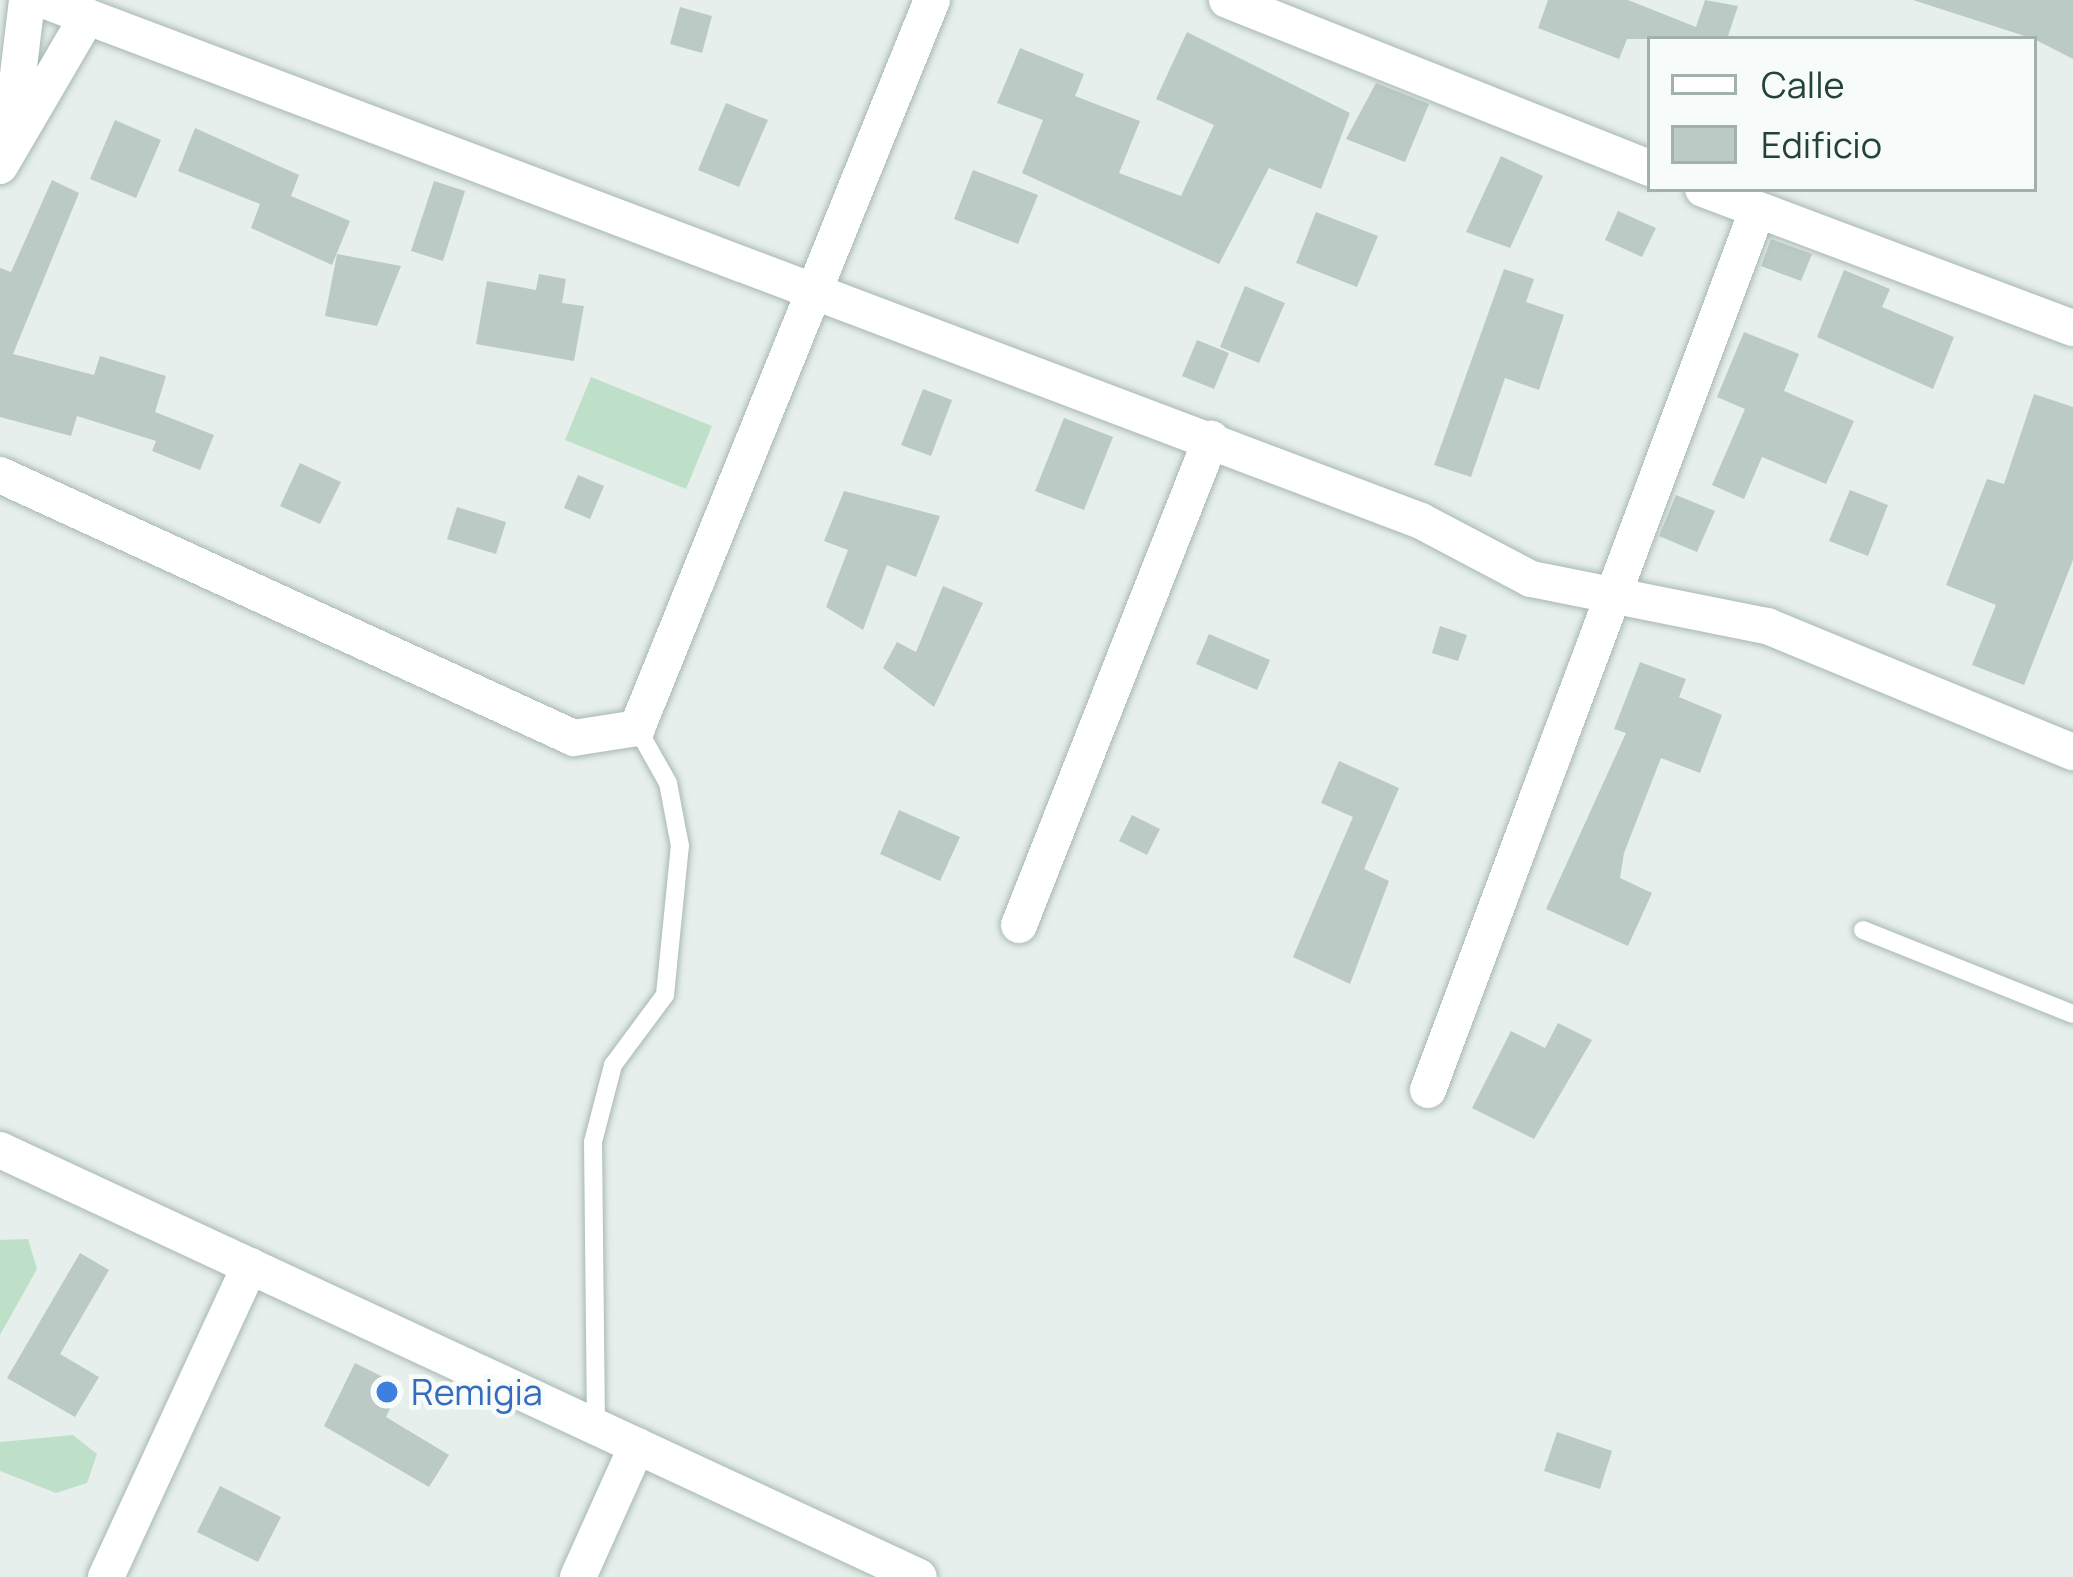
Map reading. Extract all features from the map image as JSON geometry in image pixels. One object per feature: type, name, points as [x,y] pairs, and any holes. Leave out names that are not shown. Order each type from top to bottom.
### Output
[{"type":"street","points":[[5,155],[28,0]]},
{"type":"street","points":[[44,0],[814,285],[1421,520],[1531,579],[1767,626],[2073,752]]},
{"type":"street","points":[[0,475],[574,738],[637,728],[932,0]]},
{"type":"street","points":[[1227,0],[1647,167]]},
{"type":"street","points":[[5,155],[87,17]]},
{"type":"street","points":[[1710,192],[2073,328]]},
{"type":"street","points":[[1428,1090],[1616,598],[1757,211]]},
{"type":"street","points":[[1019,925],[1211,439]]},
{"type":"street","points":[[0,1150],[919,1577]]},
{"type":"street","points":[[106,1577],[250,1266]]},
{"type":"street","points":[[578,1577],[637,1446]]},
{"type":"lane","points":[[596,1427],[599,1100],[665,995],[680,846],[668,783],[637,728]]},
{"type":"lane","points":[[1863,930],[2073,1014]]},
{"type":"green space","points":[[591,377],[712,426],[686,489],[565,440]]},
{"type":"green space","points":[[28,1239],[37,1269],[0,1335],[0,1240]]},
{"type":"green space","points":[[73,1435],[97,1454],[87,1483],[56,1493],[0,1471],[0,1442]]},
{"type":"building","points":[[1548,0],[1628,0],[1696,27],[1705,0],[1738,6],[1728,36],[1627,39],[1619,59],[1538,28]]},
{"type":"building","points":[[1913,0],[2073,0],[2073,59],[2037,41],[2037,36]]},
{"type":"building","points":[[680,7],[712,16],[702,53],[670,44]]},
{"type":"building","points":[[1187,32],[1350,113],[1321,189],[1269,168],[1219,264],[1022,173],[1043,120],[997,103],[1020,48],[1084,74],[1075,96],[1140,121],[1119,173],[1181,196],[1214,125],[1156,99]]},
{"type":"building","points":[[1376,83],[1429,104],[1405,162],[1346,139]]},
{"type":"building","points":[[726,103],[768,120],[739,187],[698,170]]},
{"type":"building","points":[[115,120],[161,140],[136,198],[90,179]]},
{"type":"building","points":[[195,128],[299,175],[291,196],[350,221],[332,265],[251,228],[260,204],[178,171]]},
{"type":"building","points":[[1501,156],[1543,176],[1510,248],[1466,232]]},
{"type":"building","points":[[973,170],[1038,195],[1018,244],[954,219]]},
{"type":"building","points":[[52,180],[79,193],[13,354],[94,375],[100,356],[166,376],[155,412],[214,435],[200,470],[152,451],[156,441],[77,416],[71,436],[0,417],[0,268],[11,272]]},
{"type":"building","points":[[434,181],[465,191],[443,261],[411,251]]},
{"type":"building","points":[[1618,211],[1656,228],[1642,257],[1605,240]]},
{"type":"building","points":[[1316,212],[1378,236],[1357,287],[1296,263]]},
{"type":"building","points":[[1771,239],[1812,254],[1801,281],[1761,266]]},
{"type":"building","points":[[337,254],[401,266],[377,326],[325,316]]},
{"type":"building","points":[[1504,269],[1534,279],[1526,302],[1564,315],[1539,390],[1505,378],[1471,477],[1434,465]]},
{"type":"building","points":[[1844,270],[1890,289],[1882,307],[1954,337],[1933,389],[1817,337]]},
{"type":"building","points":[[539,274],[566,279],[562,303],[584,306],[574,361],[476,344],[487,281],[536,290]]},
{"type":"building","points":[[1245,286],[1285,303],[1259,363],[1220,347]]},
{"type":"building","points":[[1744,332],[1799,354],[1784,391],[1854,421],[1826,484],[1762,457],[1744,499],[1712,485],[1745,409],[1717,397]]},
{"type":"building","points":[[1197,340],[1229,353],[1214,389],[1182,376]]},
{"type":"building","points":[[923,389],[952,400],[931,456],[901,445]]},
{"type":"building","points":[[2034,394],[2073,407],[2073,560],[2024,685],[1972,665],[1996,605],[1946,585],[1987,479],[2004,484]]},
{"type":"building","points":[[1064,418],[1113,437],[1084,510],[1035,491]]},
{"type":"building","points":[[300,463],[341,482],[320,524],[280,506]]},
{"type":"building","points":[[578,475],[604,486],[590,519],[564,508]]},
{"type":"building","points":[[1850,490],[1888,505],[1868,556],[1829,541]]},
{"type":"building","points":[[844,491],[940,516],[916,577],[887,565],[863,630],[826,607],[848,550],[824,541]]},
{"type":"building","points":[[1676,495],[1715,511],[1697,552],[1659,536]]},
{"type":"building","points":[[457,507],[506,522],[496,554],[447,539]]},
{"type":"building","points":[[943,586],[983,603],[934,707],[883,668],[897,642],[916,652]]},
{"type":"building","points":[[1440,626],[1467,635],[1458,661],[1432,653]]},
{"type":"building","points":[[1209,634],[1270,660],[1257,690],[1196,664]]},
{"type":"building","points":[[1640,662],[1686,679],[1679,697],[1722,715],[1700,773],[1661,758],[1624,853],[1620,878],[1652,893],[1628,946],[1546,909],[1626,733],[1614,729]]},
{"type":"building","points":[[1339,761],[1399,788],[1364,869],[1389,881],[1350,984],[1293,957],[1353,817],[1321,803]]},
{"type":"building","points":[[899,810],[960,837],[940,881],[880,854]]},
{"type":"building","points":[[1132,815],[1160,829],[1147,855],[1119,841]]},
{"type":"building","points":[[1558,1023],[1592,1040],[1534,1139],[1472,1108],[1511,1031],[1545,1048]]},
{"type":"building","points":[[80,1253],[109,1270],[60,1354],[99,1377],[75,1417],[7,1378]]},
{"type":"building","points":[[355,1363],[401,1386],[386,1417],[449,1455],[429,1487],[324,1426]]},
{"type":"building","points":[[1557,1432],[1612,1451],[1600,1489],[1544,1471]]},
{"type":"building","points":[[220,1486],[281,1517],[258,1562],[197,1532]]},
{"type":"place","name":"Remigia","points":[[387,1392]]}]
